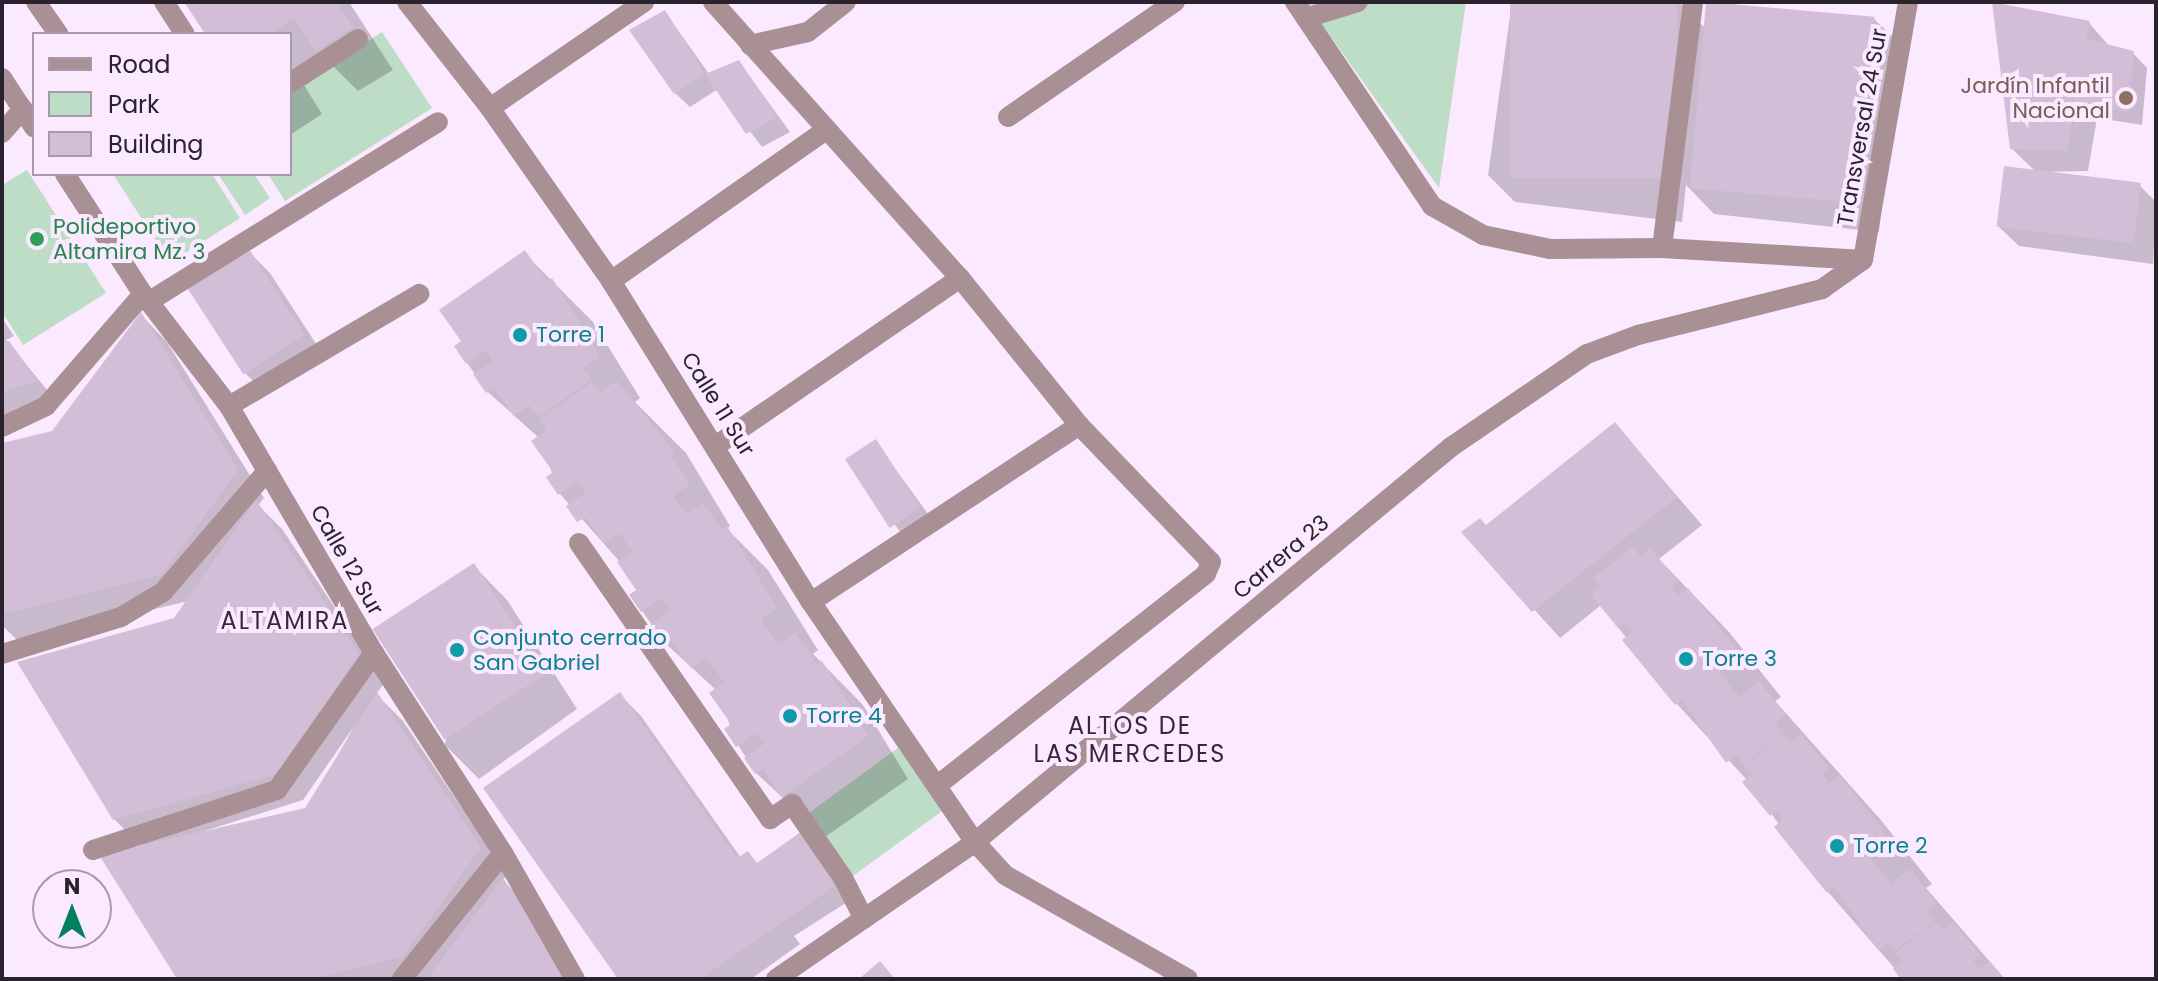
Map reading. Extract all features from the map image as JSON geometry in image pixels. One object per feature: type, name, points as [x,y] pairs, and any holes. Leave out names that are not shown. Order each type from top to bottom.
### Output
[{"type":"street","points":[[36,2],[57,32]]},
{"type":"street","points":[[164,2],[184,32]]},
{"type":"street","name":"Calle 11 Sur","points":[[407,2],[490,108],[611,281],[717,445],[811,602],[975,842],[1005,875],[1188,979]]},
{"type":"street","points":[[490,108],[644,2]]},
{"type":"street","points":[[713,2],[960,278],[1079,425],[1211,562],[1206,574],[937,786]]},
{"type":"street","points":[[750,45],[808,32],[846,2]]},
{"type":"street","points":[[1008,117],[1175,2]]},
{"type":"street","points":[[1358,2],[1301,10],[1432,206],[1483,235],[1550,249],[1662,248],[1863,260]]},
{"type":"street","points":[[1662,248],[1693,2]]},
{"type":"street","name":"Transversal 24 Sur","points":[[1863,260],[1908,2]]},
{"type":"street","points":[[292,82],[358,39]]},
{"type":"street","points":[[2,78],[28,118],[2,133]]},
{"type":"street","points":[[2,427],[46,406],[146,298],[438,122]]},
{"type":"street","points":[[611,281],[827,129]]},
{"type":"street","name":"Calle 12 Sur","points":[[66,176],[146,298],[229,406],[374,653],[503,853],[575,979]]},
{"type":"street","name":"Carrera 23","points":[[776,979],[975,842],[1451,447],[1587,354],[1638,335],[1822,289],[1863,260]]},
{"type":"street","points":[[717,445],[960,278]]},
{"type":"street","points":[[229,406],[419,294]]},
{"type":"street","points":[[811,602],[1079,425]]},
{"type":"street","points":[[2,654],[121,617],[163,592],[267,471]]},
{"type":"street","points":[[579,543],[770,819],[792,804],[843,878],[864,919]]},
{"type":"street","points":[[93,850],[277,790],[374,653]]},
{"type":"street","points":[[402,979],[503,853]]},
{"type":"green space","points":[[1306,2],[1466,2],[1439,188]]},
{"type":"green space","points":[[382,32],[432,108],[285,201],[269,176],[292,176],[292,91]]},
{"type":"green space","name":"Polideportivo Altamira Mz. 3","points":[[27,170],[106,293],[23,345],[2,312],[2,185]]},
{"type":"green space","points":[[114,176],[213,176],[240,218],[170,263]]},
{"type":"green space","points":[[219,176],[255,176],[270,198],[245,215]]},
{"type":"green space","points":[[898,748],[943,810],[852,877],[807,814]]},
{"type":"building","points":[[184,2],[336,2],[353,27],[315,51],[294,18],[273,32],[204,32]]},
{"type":"building","points":[[1510,2],[1677,2],[1677,178],[1510,178]]},
{"type":"building","points":[[1706,2],[1874,17],[1858,203],[1690,188]]},
{"type":"building","points":[[1992,2],[2090,21],[2086,39],[2134,51],[2128,112],[2075,103],[2067,151],[2010,149]]},
{"type":"building","points":[[665,10],[705,74],[674,94],[629,30]]},
{"type":"building","points":[[739,60],[777,117],[746,134],[705,74]]},
{"type":"building","points":[[2004,166],[2141,183],[2134,243],[1997,227]]},
{"type":"building","points":[[249,249],[305,335],[243,374],[188,289]]},
{"type":"building","name":"Torre 1","points":[[525,250],[547,282],[552,278],[600,356],[583,368],[591,380],[538,417],[529,405],[514,416],[494,388],[486,393],[473,374],[493,361],[486,350],[466,364],[454,346],[461,341],[439,310]]},
{"type":"building","points":[[141,312],[238,470],[162,574],[2,614],[2,443],[52,431]]},
{"type":"building","points":[[9,341],[38,381],[2,392],[2,342]]},
{"type":"building","points":[[617,381],[675,453],[671,456],[690,484],[673,496],[686,514],[703,503],[722,530],[727,526],[777,608],[761,619],[778,644],[795,633],[817,664],[822,661],[868,736],[782,797],[763,769],[755,774],[744,758],[764,744],[756,733],[736,747],[724,729],[731,724],[709,693],[724,682],[706,657],[691,668],[670,638],[663,643],[650,625],[670,611],[661,598],[641,612],[629,595],[636,590],[617,562],[633,552],[619,533],[604,544],[585,517],[577,522],[566,506],[586,492],[578,481],[558,495],[546,477],[553,472],[531,441],[547,430],[539,419],[592,382],[600,392]]},
{"type":"building","points":[[1615,422],[1677,497],[1532,612],[1461,532],[1480,518],[1486,525]]},
{"type":"building","points":[[876,439],[921,508],[890,528],[845,459]]},
{"type":"building","points":[[256,500],[359,654],[276,774],[113,820],[17,662],[174,618]]},
{"type":"building","name":"Torre 3","points":[[1633,547],[1640,556],[1650,548],[1678,581],[1671,587],[1678,595],[1688,588],[1741,654],[1719,671],[1739,697],[1759,681],[1786,715],[1775,723],[1783,733],[1744,765],[1736,755],[1726,763],[1682,700],[1675,705],[1622,640],[1632,632],[1625,623],[1618,628],[1591,595],[1600,587],[1593,578]]},
{"type":"building","name":"Conjunto cerrado San Gabriel","points":[[474,563],[546,674],[444,740],[373,629]]},
{"type":"building","points":[[377,692],[481,847],[403,957],[310,979],[177,979],[112,876],[112,869],[108,869],[99,855],[305,808]]},
{"type":"building","points":[[620,692],[737,858],[748,851],[757,863],[802,831],[839,883],[700,979],[618,979],[483,788]]},
{"type":"building","name":"Torre 2","points":[[1784,734],[1791,743],[1801,734],[1829,768],[1822,774],[1829,783],[1839,775],[1892,841],[1870,858],[1891,883],[1910,869],[1937,903],[1927,911],[1935,920],[1895,951],[1887,942],[1878,950],[1834,887],[1827,893],[1774,827],[1783,819],[1776,811],[1770,816],[1742,782],[1752,774],[1744,766]]},
{"type":"building","points":[[503,878],[569,979],[427,979]]},
{"type":"building","points":[[1935,921],[1942,930],[1953,922],[1980,955],[1973,961],[1980,969],[1990,962],[2004,979],[1901,979],[1893,969],[1903,962],[1896,953]]},
{"type":"building","points":[[880,961],[895,979],[859,979]]},
{"type":"place","name":"Jardín Infantil Nacional","points":[[2126,98]]},
{"type":"place","name":"Polideportivo Altamira Mz. 3","points":[[37,239]]},
{"type":"place","name":"Torre 1","points":[[520,335]]},
{"type":"place","name":"Conjunto cerrado San Gabriel","points":[[457,650]]},
{"type":"place","name":"Torre 3","points":[[1686,659]]},
{"type":"place","name":"Torre 4","points":[[790,716]]},
{"type":"place","name":"Torre 2","points":[[1837,846]]},
{"type":"district","name":"ALTAMIRA","points":[[285,621]]},
{"type":"district","name":"ALTOS DE LAS MERCEDES","points":[[1130,740]]}]
